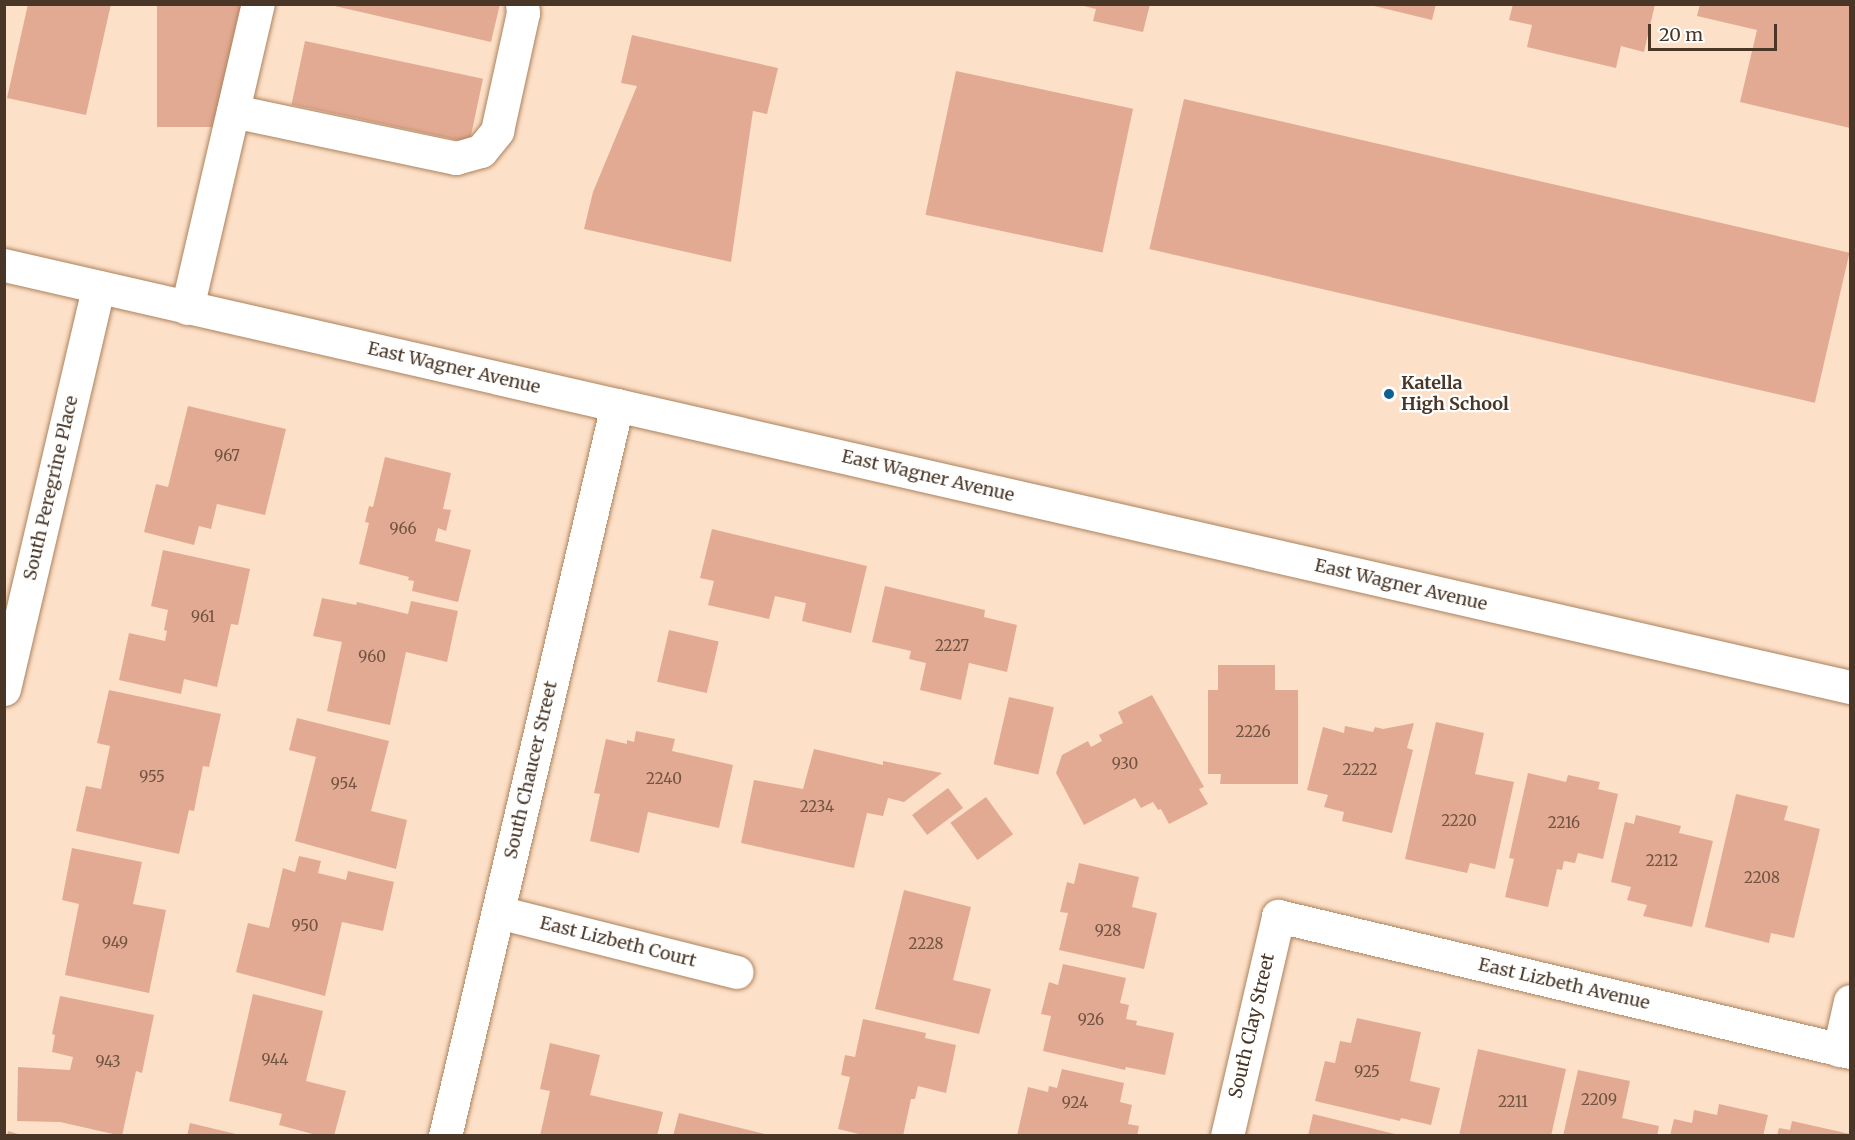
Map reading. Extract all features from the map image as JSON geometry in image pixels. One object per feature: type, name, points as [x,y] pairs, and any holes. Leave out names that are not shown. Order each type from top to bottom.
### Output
[{"type":"street","points":[[188,308],[258,4]]},
{"type":"street","points":[[233,111],[456,159],[481,151],[497,131],[522,14],[522,4]]},
{"type":"street","name":"East Wagner Avenue","points":[[4,265],[1851,687]]},
{"type":"street","name":"South Peregrine Place","points":[[4,689],[98,287]]},
{"type":"street","name":"South Chaucer Street","points":[[445,1136],[617,405]]},
{"type":"street","name":"East Lizbeth Court","points":[[498,912],[737,972]]},
{"type":"street","name":"East Lizbeth Avenue","points":[[1278,916],[1845,1051]]},
{"type":"street","name":"South Clay Street","points":[[1227,1136],[1278,916]]},
{"type":"street","points":[[1845,1051],[1851,1001]]},
{"type":"building","points":[[28,4],[111,4],[86,115],[7,98]]},
{"type":"building","points":[[157,4],[241,4],[241,127],[157,127]]},
{"type":"building","points":[[326,4],[500,4],[491,42]]},
{"type":"building","points":[[1150,4],[1143,32],[1093,21],[1096,9],[1080,5]]},
{"type":"building","points":[[1366,4],[1436,4],[1432,20]]},
{"type":"building","points":[[1513,4],[1655,4],[1644,52],[1621,46],[1616,68],[1527,47],[1532,25],[1509,20]]},
{"type":"building","points":[[1700,4],[1850,4],[1850,128],[1740,102],[1757,30],[1697,16]]},
{"type":"building","points":[[632,35],[778,68],[767,114],[753,111],[731,262],[584,229],[593,192],[637,86],[621,83]]},
{"type":"building","points":[[305,41],[483,79],[470,142],[291,105]]},
{"type":"building","points":[[956,71],[1133,109],[1102,252],[925,215]]},
{"type":"building","points":[[1184,99],[1849,253],[1815,403],[1149,249]]},
{"type":"building","points":[[188,406],[286,429],[265,515],[217,504],[211,529],[199,526],[194,545],[144,532],[156,484],[168,487]]},
{"type":"building","points":[[385,457],[451,473],[443,509],[451,510],[446,531],[438,528],[435,541],[471,550],[458,602],[412,591],[414,581],[408,580],[409,577],[359,564],[369,523],[365,522],[369,506],[373,507]]},
{"type":"building","points":[[712,529],[867,566],[851,633],[802,621],[806,603],[775,596],[769,619],[708,605],[714,581],[700,578]]},
{"type":"building","points":[[163,550],[250,569],[238,625],[231,624],[217,687],[184,679],[181,694],[119,680],[129,633],[165,641],[167,631],[164,630],[168,610],[151,606]]},
{"type":"building","points":[[885,586],[985,610],[984,617],[1017,625],[1007,672],[969,663],[961,700],[920,690],[926,663],[909,659],[911,651],[872,642]]},
{"type":"building","points":[[322,598],[356,605],[357,602],[408,614],[411,601],[458,611],[447,662],[406,652],[390,725],[327,711],[342,642],[313,636]]},
{"type":"building","points":[[669,630],[719,641],[707,693],[657,682]]},
{"type":"building","points":[[1218,665],[1275,665],[1275,690],[1298,690],[1298,784],[1220,784],[1221,774],[1208,774],[1208,690],[1218,690]]},
{"type":"building","points":[[109,690],[221,714],[209,767],[203,766],[194,811],[189,810],[179,854],[76,831],[86,786],[101,789],[110,746],[97,743]]},
{"type":"building","points":[[1152,695],[1204,787],[1199,789],[1208,804],[1169,824],[1161,809],[1158,810],[1153,802],[1141,808],[1135,798],[1084,825],[1056,773],[1062,755],[1088,741],[1091,747],[1102,741],[1099,735],[1123,723],[1118,712]]},
{"type":"building","points":[[1009,697],[1054,707],[1038,775],[993,764]]},
{"type":"building","points":[[297,718],[389,741],[371,811],[407,820],[396,869],[295,841],[316,757],[289,750]]},
{"type":"building","points":[[1436,722],[1484,733],[1475,774],[1514,782],[1495,869],[1470,863],[1467,873],[1405,859]]},
{"type":"building","points":[[1414,723],[1407,748],[1413,750],[1392,833],[1342,821],[1344,812],[1324,807],[1328,795],[1307,790],[1323,727],[1344,733],[1345,726],[1373,732],[1375,727],[1383,729]]},
{"type":"building","points":[[636,731],[675,739],[672,751],[733,765],[719,828],[648,812],[639,853],[590,841],[600,794],[594,793],[606,739],[627,744],[627,740],[634,742]]},
{"type":"building","points":[[814,749],[883,765],[883,761],[942,773],[904,802],[888,798],[883,816],[867,813],[854,868],[741,843],[754,780],[803,789]]},
{"type":"building","points":[[1528,773],[1566,782],[1568,775],[1600,782],[1598,789],[1618,794],[1603,859],[1578,853],[1575,863],[1564,861],[1562,870],[1557,869],[1548,907],[1505,897],[1514,859],[1509,858]]},
{"type":"building","points":[[948,788],[963,808],[927,835],[912,815]]},
{"type":"building","points":[[1736,794],[1788,806],[1784,820],[1820,829],[1794,938],[1771,933],[1769,943],[1705,927]]},
{"type":"building","points":[[986,797],[1013,834],[977,860],[950,823]]},
{"type":"building","points":[[1636,815],[1681,826],[1679,833],[1713,841],[1692,927],[1643,916],[1647,905],[1627,900],[1631,887],[1611,882],[1625,822],[1634,824]]},
{"type":"building","points":[[72,848],[142,862],[133,904],[166,910],[149,993],[65,975],[79,904],[62,900]]},
{"type":"building","points":[[299,856],[321,861],[318,873],[346,880],[348,871],[394,882],[383,931],[342,922],[325,996],[236,972],[248,923],[269,928],[283,868],[295,872]]},
{"type":"building","points":[[1079,863],[1139,877],[1132,907],[1157,913],[1144,969],[1059,950],[1068,913],[1060,912],[1067,882],[1074,884]]},
{"type":"building","points":[[904,890],[971,907],[953,980],[991,989],[979,1034],[875,1009]]},
{"type":"building","points":[[1063,964],[1126,978],[1120,1003],[1129,1005],[1126,1019],[1137,1021],[1136,1025],[1174,1033],[1165,1075],[1126,1067],[1125,1070],[1043,1051],[1051,1016],[1041,1014],[1049,982],[1058,985]]},
{"type":"building","points":[[253,994],[323,1011],[306,1081],[346,1091],[334,1136],[320,1136],[279,1125],[282,1114],[229,1101]]},
{"type":"building","points":[[60,996],[154,1015],[142,1073],[136,1071],[122,1136],[60,1122],[17,1121],[18,1067],[70,1070],[73,1057],[52,1052],[55,1035],[52,1034]]},
{"type":"building","points":[[1357,1018],[1421,1032],[1410,1081],[1440,1088],[1431,1125],[1401,1118],[1400,1121],[1315,1101],[1325,1061],[1335,1063],[1340,1041],[1351,1043]]},
{"type":"building","points":[[863,1019],[926,1033],[925,1038],[956,1045],[946,1093],[918,1086],[915,1099],[911,1099],[903,1136],[867,1136],[838,1129],[850,1077],[841,1075],[845,1055],[855,1057]]},
{"type":"building","points":[[550,1043],[600,1055],[590,1095],[663,1112],[657,1136],[540,1136],[550,1091],[540,1089]]},
{"type":"building","points":[[1478,1049],[1566,1069],[1551,1136],[1459,1136]]},
{"type":"building","points":[[1062,1069],[1124,1083],[1120,1102],[1132,1105],[1128,1124],[1139,1126],[1137,1136],[1017,1136],[1028,1087],[1048,1092],[1049,1086],[1057,1088]]},
{"type":"building","points":[[1578,1070],[1630,1081],[1622,1118],[1659,1126],[1657,1136],[1563,1136]]},
{"type":"building","points":[[1719,1104],[1768,1115],[1763,1136],[1670,1136],[1674,1119],[1692,1123],[1694,1110],[1717,1115]]},
{"type":"building","points":[[679,1113],[769,1135],[769,1136],[673,1136]]},
{"type":"building","points":[[1313,1114],[1399,1135],[1399,1136],[1308,1136]]},
{"type":"building","points":[[1792,1121],[1850,1134],[1850,1136],[1777,1136],[1779,1128],[1790,1130]]},
{"type":"building","points":[[190,1123],[240,1135],[240,1136],[187,1136]]},
{"type":"building","points":[[8,1131],[21,1135],[21,1136],[7,1136]]},
{"type":"place","name":"Katella High School","points":[[1389,394]]}]
